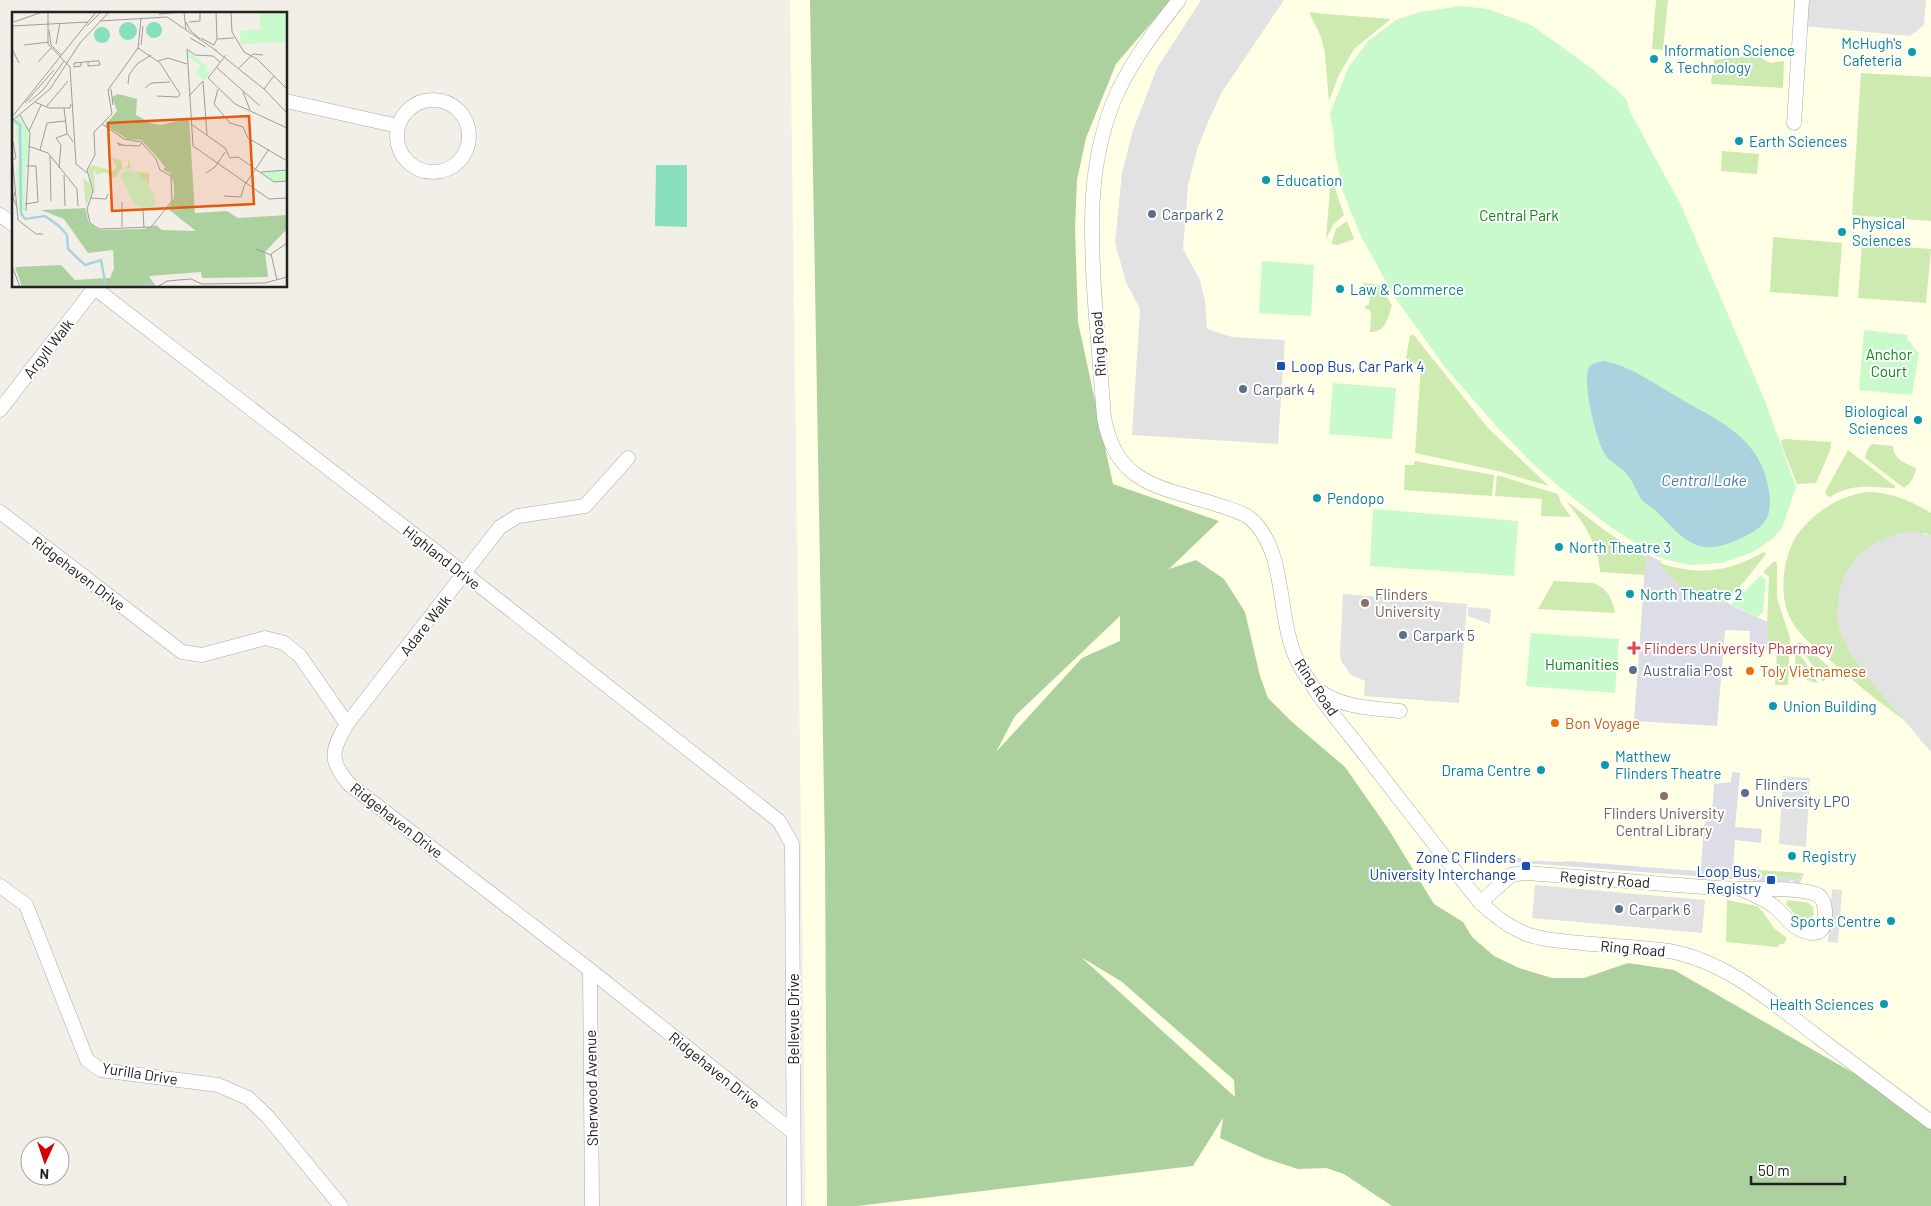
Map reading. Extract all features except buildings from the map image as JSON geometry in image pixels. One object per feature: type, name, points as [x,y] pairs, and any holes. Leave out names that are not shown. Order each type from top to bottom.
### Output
[{"type":"street","name":"Ring Road","points":[[1178,0],[1136,58],[1118,92],[1104,131],[1094,172],[1091,207],[1092,258],[1106,427],[1109,440],[1119,457],[1129,470],[1140,478],[1171,492],[1233,510],[1248,516],[1256,524],[1272,552],[1284,621],[1292,650],[1314,688],[1480,903],[1510,926],[1533,935],[1562,941],[1661,950],[1685,954],[1708,963],[1760,994],[1931,1122]]},
{"type":"street","points":[[1794,123],[1802,0]]},
{"type":"street","points":[[435,99],[447,102],[457,108],[465,118],[469,129],[469,142],[466,153],[449,169],[425,172],[410,163],[399,149],[396,138],[398,126],[403,115],[412,106],[422,101],[435,99]]},
{"type":"street","points":[[288,101],[398,126]]},
{"type":"street","points":[[0,214],[12,223]]},
{"type":"street","name":"Argyll Walk","points":[[0,410],[93,288]]},
{"type":"street","name":"Highland Drive","points":[[95,288],[465,574],[778,821],[786,833]]},
{"type":"street","name":"Adare Walk","points":[[347,724],[500,527],[518,516],[585,506],[628,458]]},
{"type":"street","name":"Ridgehaven Drive","points":[[0,512],[182,652],[202,655],[265,638],[284,643],[300,656],[347,724],[337,739],[334,755],[338,771],[349,784],[590,970],[793,1132]]},
{"type":"street","points":[[1314,688],[1333,700],[1350,705],[1400,711]]},
{"type":"street","name":"Bellevue Drive","points":[[786,833],[792,844],[794,1206]]},
{"type":"street","name":"Registry Road","points":[[1480,903],[1511,875],[1523,873],[1741,889],[1790,890],[1819,896],[1825,903],[1823,927],[1817,933],[1798,930],[1773,906],[1741,889]]},
{"type":"street","name":"Yurilla Drive","points":[[0,886],[26,905],[87,1060],[101,1070],[218,1085],[248,1098],[268,1117],[341,1206]]},
{"type":"street","name":"Sherwood Avenue","points":[[590,970],[592,1206]]},
{"type":"shaded area","name":"Flinders University","points":[[790,0],[1931,0],[1931,1206],[806,1206]]},
{"type":"shaded area","name":"Carpark 2","points":[[1201,0],[1284,0],[1222,92],[1208,122],[1197,150],[1188,185],[1183,249],[1200,280],[1205,301],[1207,329],[1232,337],[1285,340],[1278,444],[1132,435],[1140,309],[1126,282],[1115,243],[1122,173],[1133,130],[1157,68]]},
{"type":"shaded area","points":[[1805,0],[1926,0],[1924,25],[1910,36],[1803,26]]},
{"type":"shaded area","points":[[1912,531],[1931,536],[1931,752],[1868,678],[1851,654],[1840,632],[1837,616],[1840,588],[1845,574],[1857,556],[1875,543],[1899,533]]},
{"type":"shaded area","points":[[1646,554],[1661,561],[1660,566],[1693,601],[1722,604],[1726,601],[1732,606],[1768,622],[1766,649],[1749,648],[1750,631],[1725,630],[1717,726],[1634,721]]},
{"type":"shaded area","name":"Carpark 5","points":[[1343,594],[1467,604],[1459,703],[1364,696],[1365,681],[1351,675],[1341,661]]},
{"type":"shaded area","points":[[1468,607],[1491,609],[1490,624],[1468,616]]},
{"type":"shaded area","points":[[1732,772],[1740,773],[1735,827],[1762,829],[1761,843],[1735,840],[1733,868],[1747,869],[1747,874],[1749,875],[1785,878],[1789,876],[1799,880],[1802,873],[1804,874],[1800,883],[1795,884],[1792,880],[1786,883],[1512,862],[1512,858],[1521,858],[1521,860],[1569,861],[1697,871],[1701,868],[1704,825],[1712,815],[1714,784],[1731,782]]},
{"type":"shaded area","points":[[1783,776],[1810,778],[1806,847],[1779,844]]},
{"type":"shaded area","name":"Carpark 6","points":[[1535,885],[1705,900],[1702,933],[1532,918]]},
{"type":"shaded area","points":[[1832,889],[1842,890],[1838,943],[1828,942]]},
{"type":"green space","points":[[810,0],[1171,0],[1116,64],[1086,138],[1077,180],[1075,229],[1078,322],[1113,484],[1219,521],[1169,569],[1196,560],[1224,579],[1245,612],[1260,676],[1268,698],[1291,721],[1345,767],[1389,830],[1434,904],[1463,922],[1472,937],[1494,956],[1519,968],[1552,978],[1584,978],[1628,963],[1674,970],[1904,1102],[1931,1127],[1931,1206],[1392,1206],[1344,1174],[1326,1168],[1298,1169],[1264,1158],[1220,1138],[1223,1118],[1193,1166],[857,1206],[827,1206],[825,852]],"holes":[[[1120,616],[1120,641],[1082,658],[996,752],[1015,716]],[[1081,957],[1122,982],[1234,1080],[1235,1097]]]},
{"type":"green space","points":[[1656,0],[1668,0],[1663,50],[1652,49]]},
{"type":"green space","name":"Central Park","points":[[1462,6],[1488,9],[1533,26],[1591,68],[1627,101],[1630,112],[1681,205],[1765,401],[1796,487],[1782,528],[1771,540],[1753,552],[1722,563],[1691,565],[1667,560],[1650,553],[1612,528],[1573,498],[1534,465],[1496,426],[1444,366],[1394,296],[1361,236],[1343,192],[1334,147],[1330,113],[1348,68],[1368,41],[1396,20],[1420,12]]},
{"type":"green space","points":[[1309,12],[1391,19],[1354,49],[1339,75],[1329,101],[1325,54],[1321,37]]},
{"type":"green space","points":[[1756,55],[1770,63],[1784,61],[1783,88],[1711,84],[1714,60]]},
{"type":"green space","points":[[1861,73],[1931,77],[1931,221],[1852,215]]},
{"type":"green space","points":[[1722,151],[1759,154],[1757,174],[1721,171]]},
{"type":"green space","points":[[656,165],[687,165],[687,227],[655,226]]},
{"type":"green space","points":[[1331,176],[1344,215],[1333,225],[1326,239]]},
{"type":"green space","points":[[1347,221],[1354,239],[1338,245],[1331,244],[1336,229]]},
{"type":"green space","points":[[1773,237],[1842,243],[1838,297],[1770,292]]},
{"type":"green space","points":[[1862,244],[1931,249],[1926,303],[1858,298]]},
{"type":"green space","points":[[1262,261],[1314,265],[1311,316],[1259,313]]},
{"type":"green space","points":[[1364,283],[1379,285],[1392,305],[1386,323],[1380,330],[1375,332],[1370,332],[1371,313],[1370,310],[1365,309],[1366,305],[1369,305],[1370,292],[1364,286]]},
{"type":"green space","name":"Anchor Court","points":[[1864,330],[1908,335],[1907,339],[1919,353],[1912,395],[1859,390]]},
{"type":"green space","points":[[1413,334],[1488,428],[1549,486],[1498,471],[1415,453],[1421,365],[1411,364],[1406,358],[1410,336]]},
{"type":"green space","points":[[1333,383],[1396,388],[1392,439],[1329,434]]},
{"type":"green space","points":[[1784,439],[1831,442],[1831,448],[1816,483],[1797,484],[1782,446],[1781,441]]},
{"type":"green space","points":[[1872,444],[1893,446],[1898,458],[1916,468],[1909,484],[1904,488],[1865,458],[1867,450]]},
{"type":"green space","points":[[1848,450],[1895,486],[1895,488],[1855,488],[1847,489],[1830,497],[1827,496],[1825,492]]},
{"type":"green space","points":[[1414,461],[1494,475],[1492,496],[1404,490],[1405,465],[1414,465]]},
{"type":"green space","points":[[1497,475],[1558,494],[1561,503],[1571,517],[1541,516],[1542,499],[1495,496]]},
{"type":"green space","points":[[1867,492],[1876,492],[1900,498],[1931,513],[1931,536],[1924,533],[1840,588],[1837,616],[1868,678],[1906,721],[1865,691],[1806,639],[1790,618],[1784,597],[1783,585],[1786,561],[1794,540],[1800,531],[1830,505],[1848,497]]},
{"type":"green space","points":[[1565,500],[1607,532],[1646,557],[1645,575],[1600,572],[1599,562],[1589,533]]},
{"type":"green space","points":[[1373,509],[1518,521],[1514,576],[1370,566]]},
{"type":"green space","points":[[1764,552],[1766,554],[1744,582],[1722,604],[1693,601],[1659,565],[1660,563],[1688,570],[1714,570],[1738,564]]},
{"type":"green space","points":[[1774,561],[1777,563],[1777,598],[1790,638],[1788,685],[1775,685],[1777,650],[1766,649],[1769,577],[1763,572]]},
{"type":"green space","points":[[1761,575],[1766,580],[1763,612],[1757,617],[1731,605]]},
{"type":"green space","points":[[1554,581],[1593,583],[1598,585],[1606,591],[1615,613],[1538,609]]},
{"type":"green space","name":"Humanities","points":[[1531,633],[1619,639],[1615,693],[1526,686]]},
{"type":"green space","points":[[1800,642],[1833,670],[1823,682],[1796,644]]},
{"type":"green space","points":[[1796,652],[1805,661],[1818,683],[1806,679],[1799,674],[1795,659]]},
{"type":"green space","points":[[1747,869],[1802,873],[1799,880],[1789,876],[1785,878],[1749,875],[1747,874]]},
{"type":"green space","points":[[1727,900],[1757,906],[1774,928],[1787,938],[1784,944],[1780,944],[1777,947],[1726,942]]},
{"type":"green space","points":[[1788,900],[1809,903],[1813,907],[1814,915],[1807,920],[1799,919],[1786,904]]},
{"type":"water","name":"Central Lake","points":[[1604,361],[1622,366],[1648,379],[1719,421],[1746,442],[1764,472],[1769,491],[1770,509],[1768,516],[1761,526],[1748,535],[1728,544],[1716,547],[1703,547],[1692,543],[1682,536],[1643,501],[1631,479],[1606,456],[1594,425],[1588,396],[1587,373],[1590,366]]},
{"type":"place","name":"McHugh's Cafeteria","points":[[1912,52]]},
{"type":"place","name":"Information Science & Technology","points":[[1654,59]]},
{"type":"place","name":"Earth Sciences","points":[[1739,141]]},
{"type":"place","name":"Education","points":[[1266,180]]},
{"type":"place","name":"Carpark 2","points":[[1152,214]]},
{"type":"place","name":"Physical Sciences","points":[[1842,232]]},
{"type":"place","name":"Law & Commerce","points":[[1340,289]]},
{"type":"place","name":"Loop Bus, Car Park 4","points":[[1281,366]]},
{"type":"place","name":"Carpark 4","points":[[1243,389]]},
{"type":"place","name":"Biological Sciences","points":[[1918,420]]},
{"type":"place","name":"Pendopo","points":[[1317,498]]},
{"type":"place","name":"North Theatre 3","points":[[1559,547]]},
{"type":"place","name":"North Theatre 2","points":[[1630,594]]},
{"type":"place","name":"Flinders University","points":[[1365,603]]},
{"type":"place","name":"Carpark 5","points":[[1403,635]]},
{"type":"place","name":"Flinders University Pharmacy","points":[[1634,648]]},
{"type":"place","name":"Australia Post","points":[[1633,670]]},
{"type":"place","name":"Toly Vietnamese","points":[[1750,671]]},
{"type":"place","name":"Union Building","points":[[1773,706]]},
{"type":"place","name":"Bon Voyage","points":[[1555,723]]},
{"type":"place","name":"Matthew Flinders Theatre","points":[[1605,765]]},
{"type":"place","name":"Drama Centre","points":[[1541,770]]},
{"type":"place","name":"Flinders University LPO","points":[[1745,793]]},
{"type":"place","name":"Flinders University Central Library","points":[[1664,796]]},
{"type":"place","name":"Registry","points":[[1792,856]]},
{"type":"place","name":"Zone C Flinders University Interchange","points":[[1526,866]]},
{"type":"place","name":"Loop Bus, Registry","points":[[1771,880]]},
{"type":"place","name":"Carpark 6","points":[[1619,909]]},
{"type":"place","name":"Sports Centre","points":[[1891,921]]},
{"type":"place","name":"Health Sciences","points":[[1884,1004]]}]
